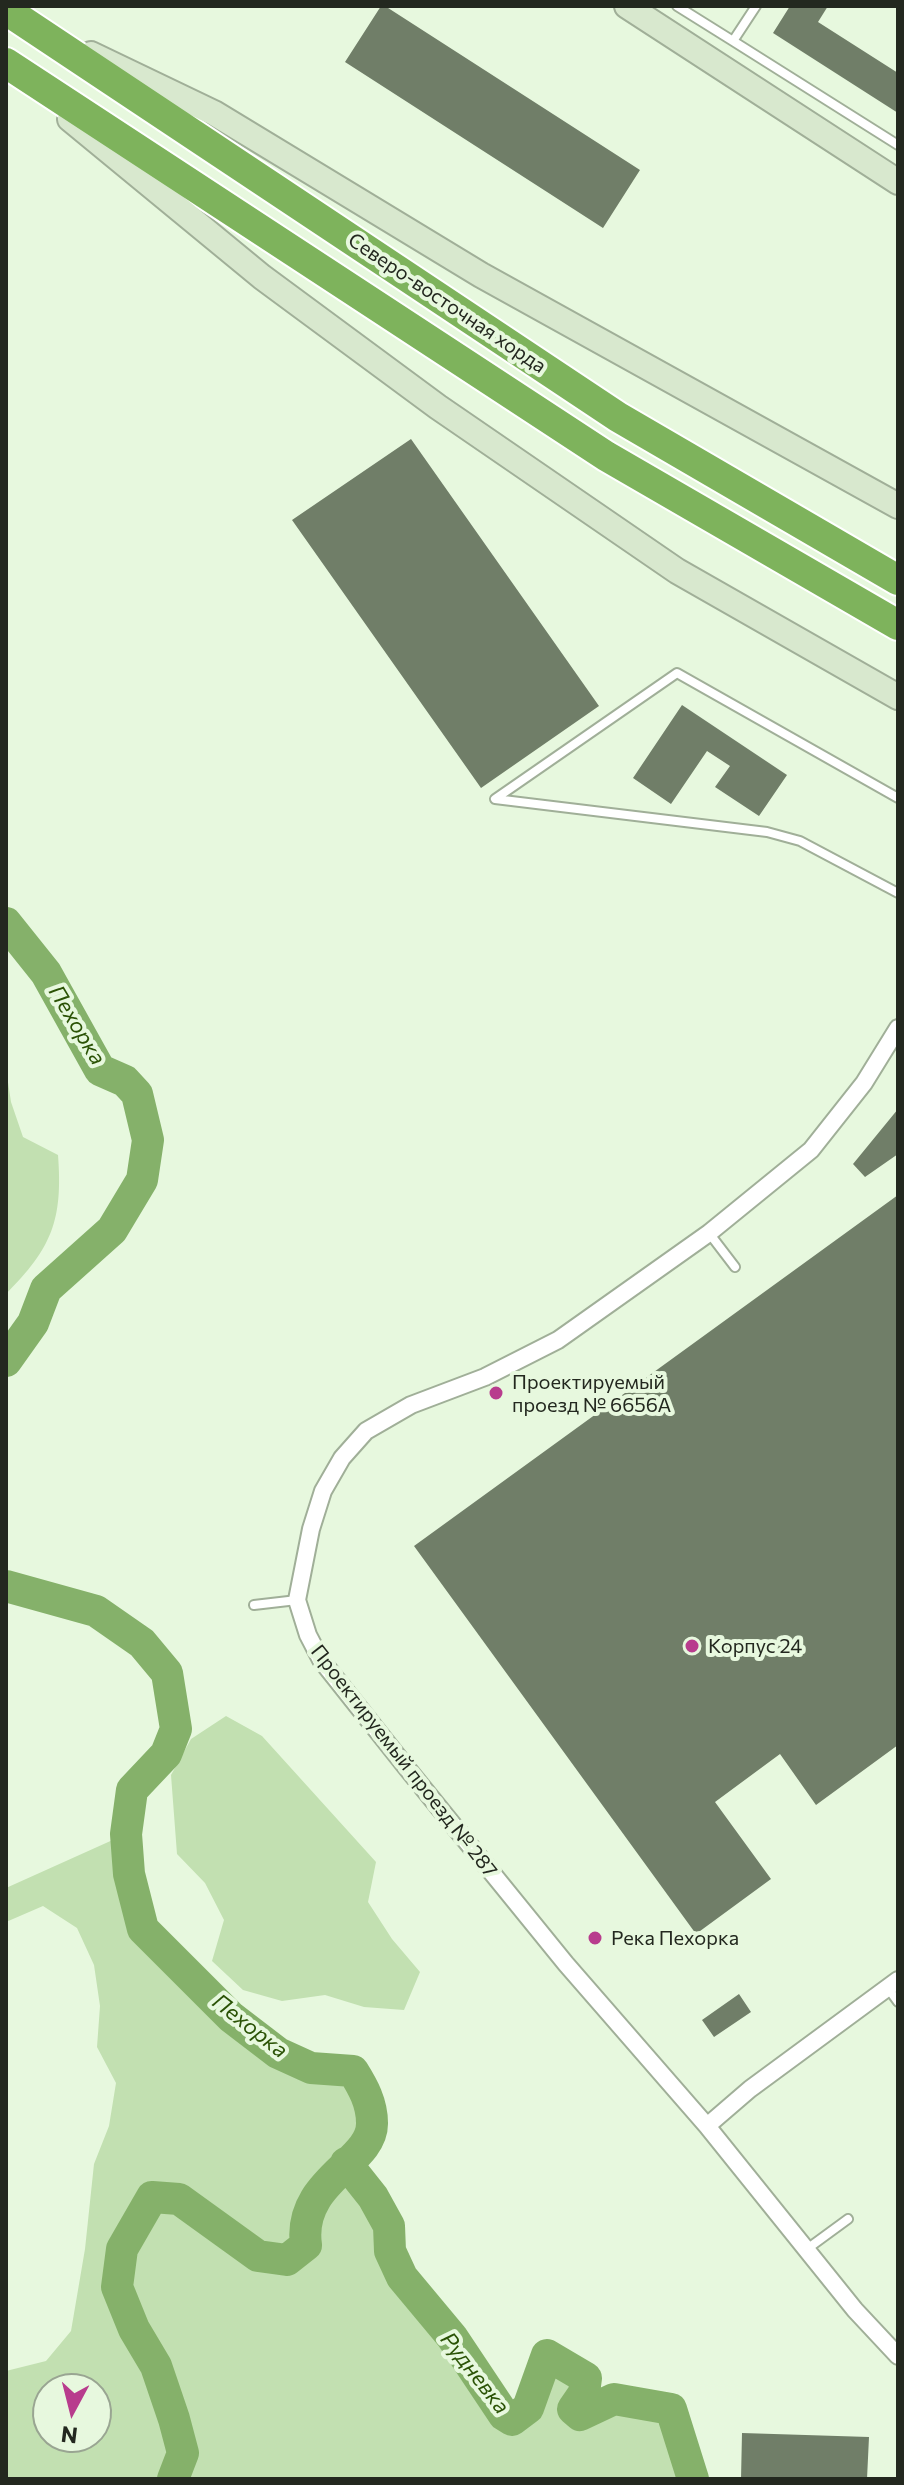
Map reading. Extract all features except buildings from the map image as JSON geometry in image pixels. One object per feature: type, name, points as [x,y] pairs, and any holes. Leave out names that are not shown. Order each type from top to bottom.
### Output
[{"type":"highway","name":"Северо-восточная хорда","points":[[12,15],[618,417],[898,580]]},
{"type":"highway","name":"Северо-восточная хорда","points":[[6,65],[606,456],[898,625]]},
{"type":"street","points":[[627,6],[898,182]]},
{"type":"street","points":[[12,15],[214,113],[481,275],[898,506]]},
{"type":"street","points":[[6,65],[262,277],[438,407],[677,571],[898,697]]},
{"type":"street","points":[[861,678],[898,689]]},
{"type":"street","name":"Проектируемый проезд № 287","points":[[898,1028],[864,1083],[811,1150],[709,1233],[558,1340],[485,1377],[411,1405],[366,1431],[342,1458],[323,1491],[311,1529],[297,1600],[308,1635],[321,1660],[503,1888],[707,2126],[855,2310],[898,2356]]},
{"type":"street","points":[[707,2126],[750,2089],[893,1984]]},
{"type":"lane","points":[[677,6],[898,145]]},
{"type":"lane","points":[[733,41],[756,6]]},
{"type":"lane","points":[[898,798],[677,673],[495,799],[767,832],[800,841],[898,893]]},
{"type":"lane","points":[[709,1233],[735,1267]]},
{"type":"lane","points":[[254,1605],[297,1600]]},
{"type":"lane","points":[[893,1984],[898,2002]]},
{"type":"lane","points":[[807,2249],[848,2219]]},
{"type":"green space","points":[[6,1069],[11,1102],[23,1137],[58,1155],[59,1178],[56,1215],[51,1232],[34,1262],[6,1294]]},
{"type":"green space","points":[[226,1716],[262,1736],[376,1862],[368,1902],[392,1939],[420,1972],[404,2010],[364,2007],[325,1995],[282,2001],[243,1990],[212,1961],[224,1920],[205,1883],[177,1854],[171,1775],[191,1739]]},
{"type":"green space","points":[[126,1834],[129,1874],[143,1929],[231,2017],[278,2053],[311,2068],[353,2071],[367,2098],[372,2119],[365,2140],[347,2163],[373,2197],[389,2226],[391,2251],[402,2277],[452,2337],[504,2415],[512,2420],[528,2408],[547,2355],[586,2378],[584,2393],[573,2408],[580,2415],[614,2399],[671,2409],[693,2479],[6,2479],[6,2371],[46,2361],[71,2331],[85,2249],[94,2164],[109,2126],[116,2083],[97,2047],[100,2006],[94,1965],[77,1928],[43,1906],[6,1922],[6,1888]]},
{"type":"waterway","name":"Пехорка","points":[[6,923],[46,973],[100,1070],[125,1081],[137,1094],[148,1140],[142,1180],[112,1230],[46,1289],[33,1323],[6,1361]]},
{"type":"waterway","name":"Пехорка","points":[[6,1586],[96,1611],[142,1643],[167,1673],[176,1729],[166,1754],[132,1790],[126,1834],[129,1874],[143,1929],[231,2017],[278,2053],[311,2068],[353,2071],[370,2109],[372,2123],[369,2137],[361,2150],[323,2188],[306,2223],[306,2245],[287,2260],[258,2256],[179,2199],[152,2197],[122,2249],[117,2287],[134,2329],[156,2366],[183,2453],[173,2479]]},
{"type":"waterway","name":"Рудневка","points":[[346,2163],[373,2197],[389,2226],[390,2251],[402,2277],[452,2337],[504,2415],[512,2420],[528,2408],[547,2355],[586,2378],[584,2393],[573,2409],[580,2415],[614,2399],[671,2409],[693,2479]]},
{"type":"place","name":"Проектируемый проезд № 6656А","points":[[496,1393]]},
{"type":"place","name":"Корпус 24","points":[[692,1646]]},
{"type":"place","name":"Река Пехорка","points":[[595,1938]]}]
